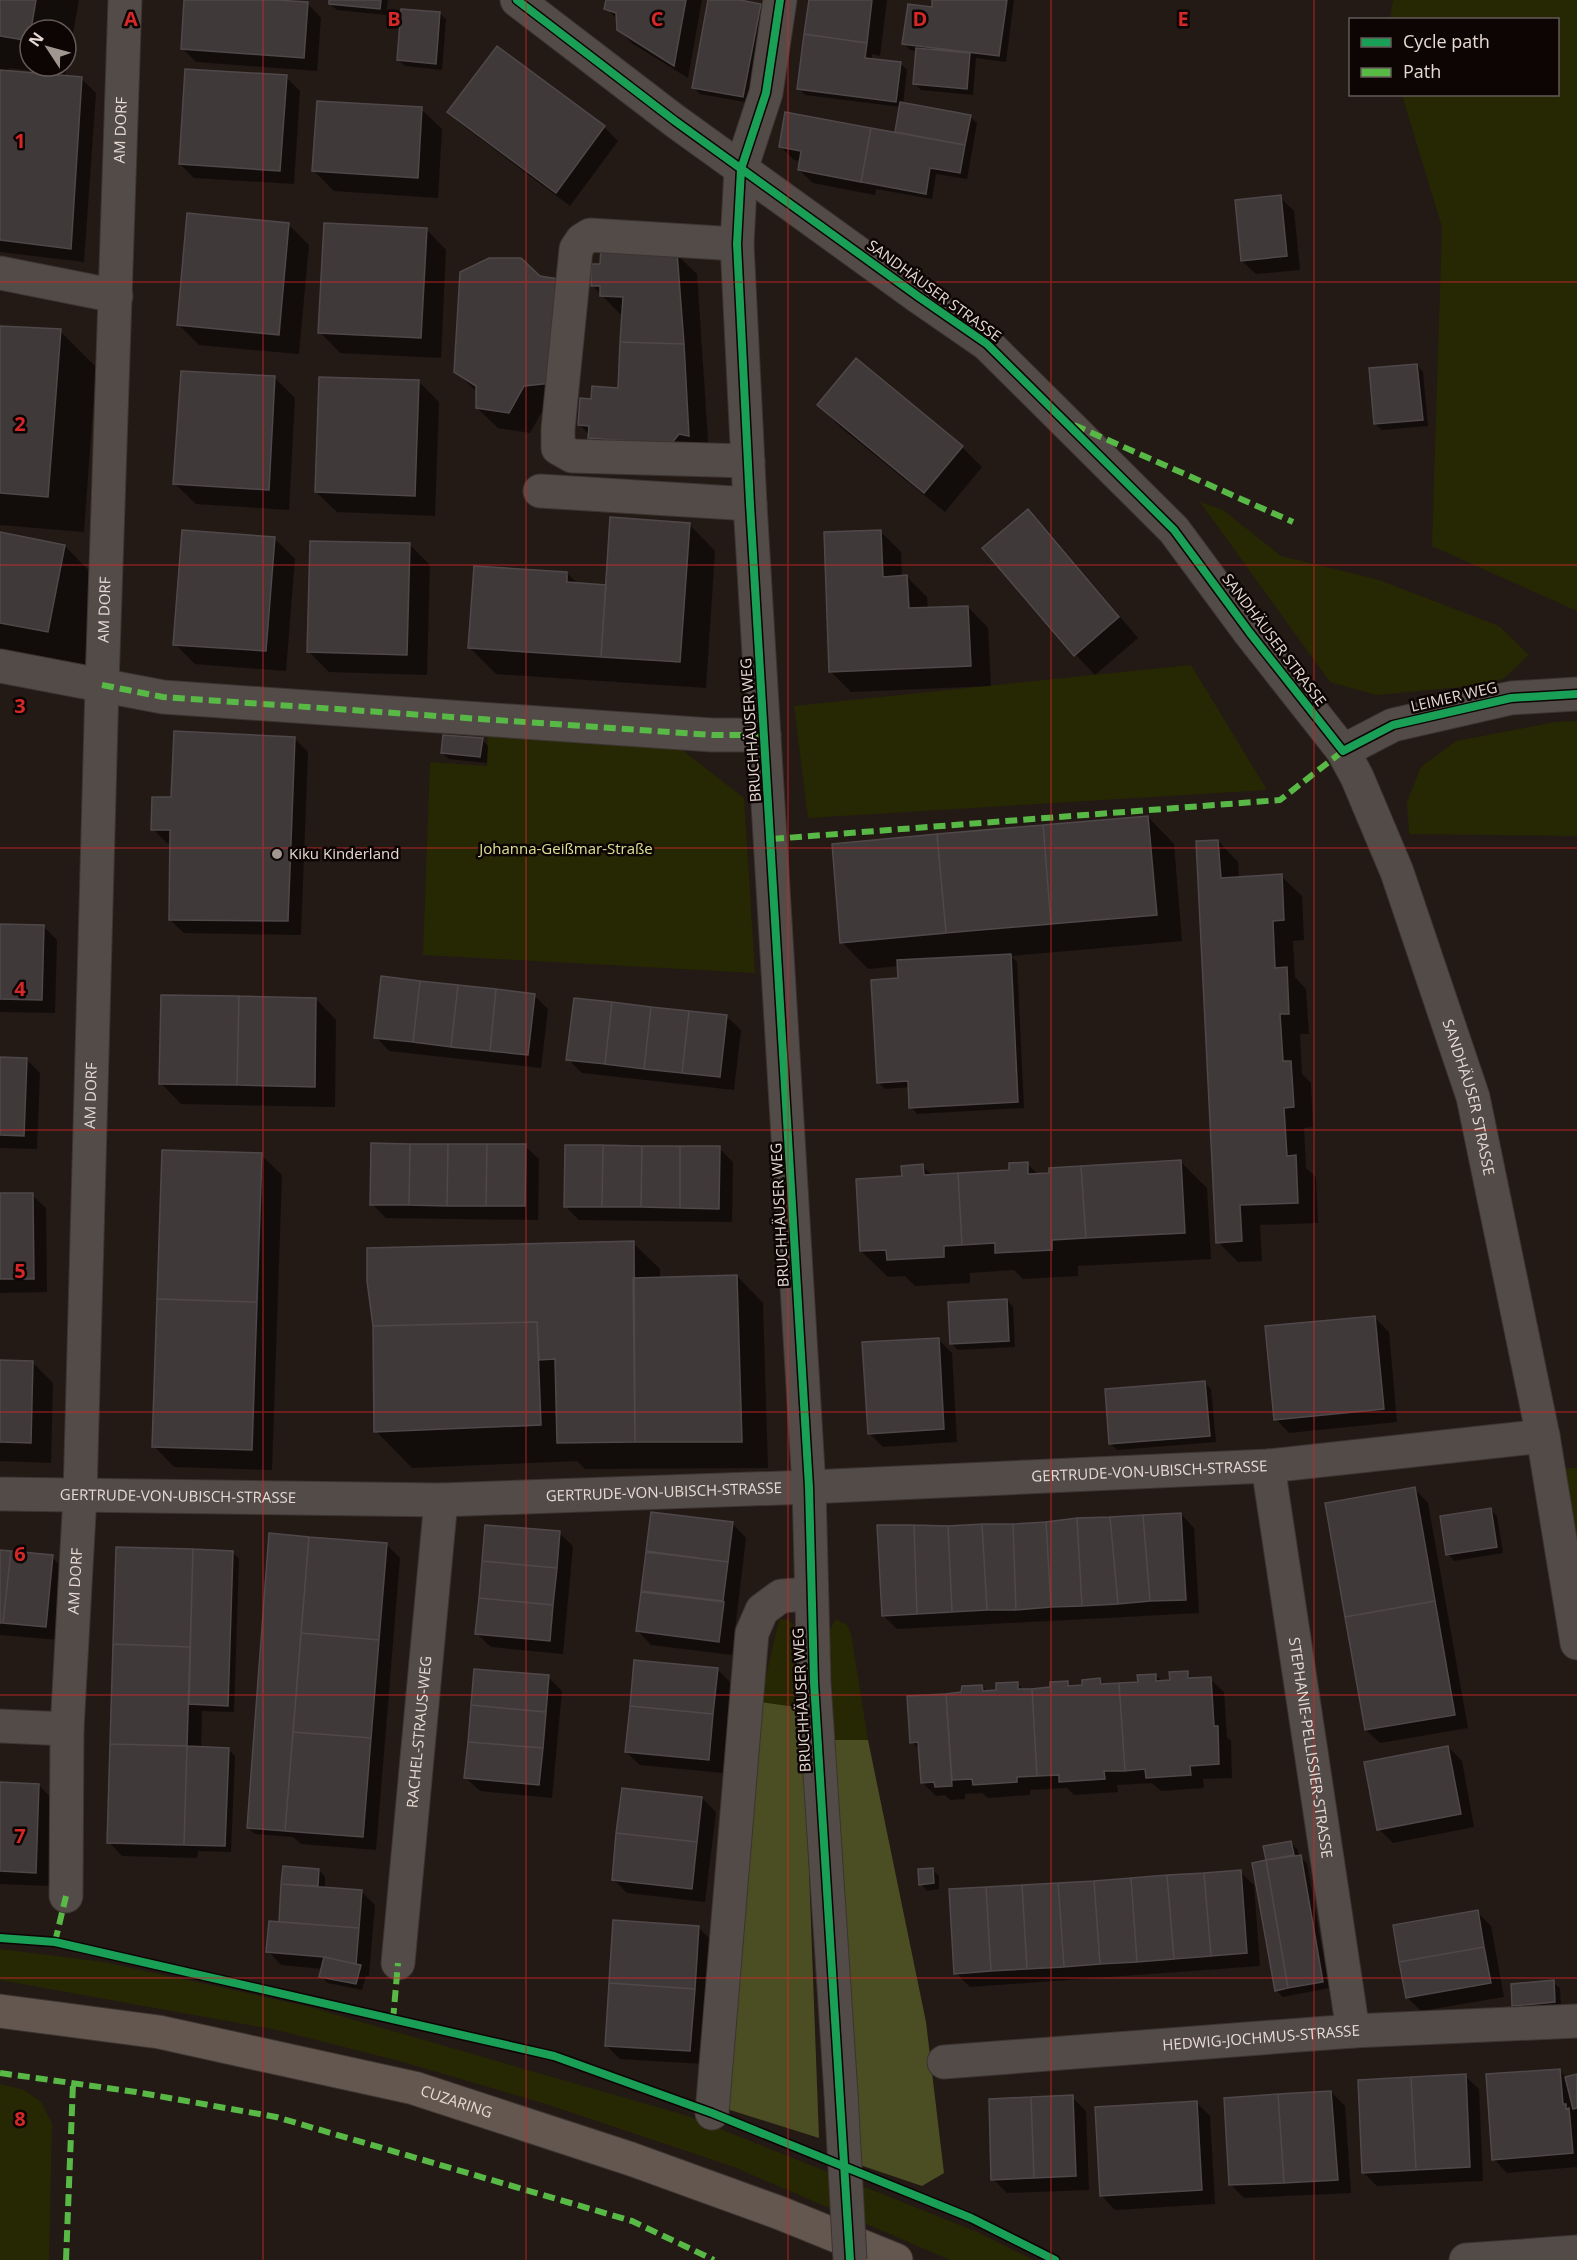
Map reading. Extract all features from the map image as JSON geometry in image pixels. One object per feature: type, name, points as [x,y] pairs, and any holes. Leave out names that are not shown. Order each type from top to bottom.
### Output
[{"type":"main road","name":"CUZARING","points":[[0,2011],[159,2032],[414,2088],[642,2163],[780,2213],[896,2260]]},
{"type":"street","name":"AM DORF","points":[[66,1896],[67,1729],[80,1496],[102,685],[125,0]]},
{"type":"street","name":"SANDHÄUSER STRASSE","points":[[517,0],[741,169],[987,344],[1174,530],[1250,633],[1342,751],[1357,777],[1397,872],[1473,1097],[1543,1436],[1577,1643]]},
{"type":"street","name":"BRUCHHÄUSER WEG","points":[[780,0],[766,93],[741,169],[737,244],[750,504],[809,1487],[810,1594],[816,1717],[850,2260]]},
{"type":"street","points":[[737,244],[590,235],[582,240],[576,249],[558,448],[572,456],[748,461]]},
{"type":"street","points":[[0,273],[116,296]]},
{"type":"street","points":[[540,491],[750,504]]},
{"type":"street","points":[[0,666],[163,697],[712,735],[764,735]]},
{"type":"street","name":"LEIMER WEG","points":[[1342,751],[1393,725],[1511,698],[1577,694]]},
{"type":"street","name":"GERTRUDE-VON-UBISCH-STRASSE","points":[[0,1494],[441,1500],[809,1487],[1268,1466],[1543,1436]]},
{"type":"street","name":"STEPHANIE-PELLISSIER-STRASSE","points":[[1268,1466],[1353,2031]]},
{"type":"street","name":"RACHEL-STRAUS-WEG","points":[[398,1963],[441,1500]]},
{"type":"street","points":[[712,2113],[752,1633],[762,1610],[782,1596],[810,1594]]},
{"type":"street","points":[[0,1726],[67,1729]]},
{"type":"street","name":"HEDWIG-JOCHMUS-STRASSE","points":[[944,2062],[1353,2031],[1577,2021]]},
{"type":"street","points":[[1467,2260],[1577,2252]]},
{"type":"green space","points":[[1393,0],[1577,0],[1577,611],[1432,546],[1442,227],[1402,96],[1559,96],[1559,18],[1390,18]]},
{"type":"green space","points":[[1200,502],[1223,510],[1281,556],[1379,580],[1499,626],[1529,655],[1503,679],[1461,687],[1377,695],[1330,682]]},
{"type":"green space","points":[[1191,665],[1267,790],[808,818],[794,706]]},
{"type":"green space","points":[[1577,721],[1577,836],[1409,834],[1407,802],[1421,767],[1456,741],[1556,722]]},
{"type":"green space","name":"Johanna-Geißmar-Straße","points":[[488,730],[673,743],[744,798],[755,973],[423,955],[430,762],[487,766]]},
{"type":"green space","points":[[1565,1468],[1577,1468],[1577,1538]]},
{"type":"green space","points":[[788,1619],[799,1632],[803,1708],[760,1702],[779,1620]]},
{"type":"green space","points":[[836,1619],[847,1625],[851,1634],[868,1740],[835,1740],[829,1631]]},
{"type":"green space","points":[[760,1702],[803,1708],[819,2138],[730,2110],[725,2092]]},
{"type":"green space","points":[[835,1740],[868,1740],[926,2022],[944,2173],[922,2186],[860,2165],[841,1878]]},
{"type":"green space","points":[[0,1949],[104,1962],[306,2006],[688,2116],[977,2232],[1034,2260],[950,2260],[734,2167],[546,2104],[403,2062],[277,2030],[0,1980]]},
{"type":"green space","points":[[0,2084],[24,2090],[41,2102],[52,2124],[49,2260],[0,2260]]},
{"type":"building","points":[[0,0],[36,0],[33,18],[18,18],[18,39],[0,36]]},
{"type":"building","points":[[184,0],[308,2],[304,58],[181,49]]},
{"type":"building","points":[[329,0],[381,0],[380,9],[329,4]]},
{"type":"building","points":[[606,0],[686,0],[674,66],[617,30],[616,13],[604,9]]},
{"type":"building","points":[[708,0],[740,0],[761,4],[743,97],[692,88]]},
{"type":"building","points":[[809,0],[872,0],[867,43],[804,34]]},
{"type":"building","points":[[932,0],[1007,0],[999,56],[902,44],[908,4],[932,7]]},
{"type":"building","points":[[401,9],[440,12],[436,64],[397,60]]},
{"type":"building","points":[[804,34],[867,43],[865,58],[901,62],[896,102],[797,89]]},
{"type":"building","points":[[497,46],[605,126],[556,193],[447,112]]},
{"type":"building","points":[[916,48],[970,53],[967,89],[913,84]]},
{"type":"building","points":[[185,69],[287,75],[280,171],[179,164]]},
{"type":"building","points":[[0,70],[18,72],[18,78],[82,77],[71,249],[0,240]]},
{"type":"building","points":[[317,101],[422,107],[418,178],[312,171]]},
{"type":"building","points":[[900,102],[971,115],[965,145],[895,132]]},
{"type":"building","points":[[785,112],[871,128],[861,182],[798,170],[801,151],[779,147]]},
{"type":"building","points":[[871,128],[965,145],[960,173],[930,168],[926,194],[861,182]]},
{"type":"building","points":[[1281,195],[1287,256],[1241,261],[1235,200]]},
{"type":"building","points":[[187,213],[289,223],[279,335],[177,325]]},
{"type":"building","points":[[324,223],[427,228],[421,338],[318,333]]},
{"type":"building","points":[[601,247],[677,252],[684,344],[620,342],[623,297],[600,296],[600,286],[591,286],[591,264],[600,264]]},
{"type":"building","points":[[489,258],[521,258],[540,276],[558,279],[552,383],[524,386],[509,413],[476,408],[476,386],[454,372],[460,272]]},
{"type":"building","points":[[0,326],[61,329],[48,497],[0,493]]},
{"type":"building","points":[[620,342],[684,344],[689,436],[679,434],[671,444],[588,438],[589,426],[578,425],[580,398],[591,399],[592,386],[618,388]]},
{"type":"building","points":[[856,358],[963,446],[924,493],[817,405]]},
{"type":"building","points":[[1417,364],[1423,420],[1374,424],[1369,368]]},
{"type":"building","points":[[181,371],[275,376],[269,490],[173,484]]},
{"type":"building","points":[[319,377],[419,380],[415,496],[315,492]]},
{"type":"building","points":[[1028,509],[1119,617],[1074,656],[982,548]]},
{"type":"building","points":[[610,517],[690,523],[680,662],[601,657]]},
{"type":"building","points":[[182,530],[275,537],[266,651],[173,645]]},
{"type":"building","points":[[881,530],[883,577],[907,575],[909,608],[968,606],[971,666],[829,672],[824,532]]},
{"type":"building","points":[[0,532],[65,545],[48,632],[0,623]]},
{"type":"building","points":[[310,541],[410,543],[407,655],[307,652]]},
{"type":"building","points":[[474,566],[567,572],[567,582],[606,585],[601,657],[468,648]]},
{"type":"building","points":[[174,731],[295,737],[288,921],[169,920],[170,830],[151,830],[152,797],[171,797]]},
{"type":"building","points":[[443,735],[483,738],[480,757],[441,753]]},
{"type":"building","points":[[1148,816],[1157,915],[1051,924],[1043,825]]},
{"type":"building","points":[[1043,825],[1051,924],[946,933],[937,834]]},
{"type":"building","points":[[937,834],[946,933],[840,943],[832,844]]},
{"type":"building","points":[[1218,840],[1221,878],[1282,874],[1284,920],[1273,921],[1275,968],[1287,967],[1289,1014],[1280,1014],[1283,1061],[1291,1061],[1294,1107],[1284,1108],[1287,1156],[1296,1155],[1298,1203],[1240,1205],[1242,1241],[1216,1243],[1196,841]]},
{"type":"building","points":[[0,924],[44,925],[42,1000],[0,999]]},
{"type":"building","points":[[1011,954],[1018,1102],[909,1108],[908,1081],[877,1083],[871,980],[898,978],[897,960]]},
{"type":"building","points":[[381,976],[420,981],[413,1042],[374,1038]]},
{"type":"building","points":[[420,981],[458,985],[451,1047],[413,1042]]},
{"type":"building","points":[[458,985],[496,989],[490,1051],[451,1047]]},
{"type":"building","points":[[496,989],[535,994],[528,1055],[490,1051]]},
{"type":"building","points":[[161,995],[239,996],[237,1085],[159,1084]]},
{"type":"building","points":[[239,996],[316,998],[315,1087],[237,1085]]},
{"type":"building","points":[[574,998],[612,1002],[605,1064],[566,1060]]},
{"type":"building","points":[[612,1002],[651,1007],[644,1069],[605,1064]]},
{"type":"building","points":[[651,1007],[689,1011],[682,1073],[644,1069]]},
{"type":"building","points":[[689,1011],[727,1015],[720,1077],[682,1073]]},
{"type":"building","points":[[0,1057],[27,1058],[24,1136],[0,1135]]},
{"type":"building","points":[[371,1143],[410,1144],[409,1205],[370,1205]]},
{"type":"building","points":[[410,1144],[448,1144],[447,1206],[409,1205]]},
{"type":"building","points":[[448,1144],[487,1144],[486,1206],[447,1206]]},
{"type":"building","points":[[487,1144],[526,1144],[525,1206],[486,1206]]},
{"type":"building","points":[[565,1145],[603,1145],[602,1207],[564,1207]]},
{"type":"building","points":[[603,1145],[642,1146],[641,1207],[602,1207]]},
{"type":"building","points":[[642,1146],[680,1146],[680,1208],[641,1207]]},
{"type":"building","points":[[680,1146],[720,1146],[719,1209],[680,1208]]},
{"type":"building","points":[[162,1150],[262,1153],[257,1302],[157,1299]]},
{"type":"building","points":[[1181,1160],[1185,1233],[1086,1238],[1081,1166]]},
{"type":"building","points":[[1028,1162],[1028,1174],[1049,1173],[1049,1168],[1081,1166],[1086,1238],[1052,1240],[1052,1250],[995,1253],[995,1243],[962,1245],[958,1173],[1009,1170],[1009,1163]]},
{"type":"building","points":[[923,1164],[924,1175],[958,1173],[962,1245],[944,1246],[944,1257],[887,1260],[886,1250],[860,1251],[856,1179],[902,1176],[901,1166]]},
{"type":"building","points":[[0,1193],[33,1193],[34,1279],[0,1279]]},
{"type":"building","points":[[634,1241],[635,1442],[557,1443],[555,1359],[539,1360],[537,1322],[373,1326],[367,1281],[367,1248]]},
{"type":"building","points":[[737,1275],[742,1442],[635,1442],[633,1278]]},
{"type":"building","points":[[157,1299],[257,1302],[252,1450],[152,1447]]},
{"type":"building","points":[[1007,1299],[1009,1341],[950,1344],[948,1302]]},
{"type":"building","points":[[1375,1316],[1384,1409],[1274,1420],[1265,1326]]},
{"type":"building","points":[[537,1322],[541,1425],[374,1432],[373,1326]]},
{"type":"building","points":[[939,1338],[944,1429],[868,1434],[862,1342]]},
{"type":"building","points":[[0,1360],[33,1361],[31,1443],[0,1442]]},
{"type":"building","points":[[1205,1381],[1210,1436],[1109,1444],[1105,1389]]},
{"type":"building","points":[[1415,1487],[1435,1601],[1345,1617],[1325,1503]]},
{"type":"building","points":[[1491,1508],[1497,1547],[1446,1555],[1440,1516]]},
{"type":"building","points":[[651,1512],[733,1522],[728,1562],[646,1551]]},
{"type":"building","points":[[1181,1513],[1186,1600],[1150,1601],[1143,1515]]},
{"type":"building","points":[[1143,1515],[1150,1601],[1118,1604],[1110,1517]]},
{"type":"building","points":[[1110,1517],[1118,1604],[1082,1606],[1077,1518]]},
{"type":"building","points":[[1077,1518],[1082,1606],[1051,1607],[1046,1522]]},
{"type":"building","points":[[1046,1522],[1051,1607],[1016,1610],[1013,1524]]},
{"type":"building","points":[[982,1524],[987,1610],[952,1612],[948,1526]]},
{"type":"building","points":[[982,1524],[1013,1524],[1016,1610],[987,1610]]},
{"type":"building","points":[[485,1525],[560,1531],[557,1568],[482,1561]]},
{"type":"building","points":[[877,1525],[914,1525],[917,1614],[882,1616]]},
{"type":"building","points":[[914,1525],[948,1526],[952,1612],[917,1614]]},
{"type":"building","points":[[269,1533],[309,1537],[285,1831],[247,1828]]},
{"type":"building","points":[[309,1537],[387,1543],[379,1640],[301,1633]]},
{"type":"building","points":[[116,1547],[193,1549],[190,1647],[113,1644]]},
{"type":"building","points":[[193,1549],[233,1551],[228,1706],[189,1704]]},
{"type":"building","points":[[0,1550],[11,1551],[3,1623],[0,1623]]},
{"type":"building","points":[[11,1551],[53,1555],[46,1627],[3,1623]]},
{"type":"building","points":[[646,1552],[728,1562],[723,1601],[641,1591]]},
{"type":"building","points":[[482,1561],[557,1568],[553,1605],[479,1598]]},
{"type":"building","points":[[641,1592],[724,1602],[719,1642],[636,1631]]},
{"type":"building","points":[[479,1598],[553,1605],[550,1641],[475,1634]]},
{"type":"building","points":[[1435,1601],[1455,1715],[1365,1730],[1345,1617]]},
{"type":"building","points":[[301,1633],[379,1640],[371,1738],[293,1732]]},
{"type":"building","points":[[113,1644],[190,1647],[187,1746],[110,1744]]},
{"type":"building","points":[[634,1660],[718,1668],[713,1714],[630,1706]]},
{"type":"building","points":[[474,1669],[549,1675],[546,1712],[471,1705]]},
{"type":"building","points":[[1188,1671],[1188,1678],[1211,1677],[1214,1726],[1218,1726],[1219,1764],[1190,1766],[1191,1775],[1146,1778],[1145,1769],[1125,1771],[1119,1683],[1138,1682],[1137,1675],[1156,1674],[1156,1681],[1170,1680],[1169,1672]]},
{"type":"building","points":[[1100,1678],[1101,1684],[1119,1683],[1125,1771],[1104,1771],[1105,1779],[1059,1782],[1059,1775],[1037,1776],[1032,1689],[1050,1687],[1050,1682],[1068,1681],[1068,1686],[1082,1685],[1082,1680]]},
{"type":"building","points":[[1018,1682],[1018,1689],[1032,1689],[1037,1776],[1017,1777],[1017,1782],[973,1785],[972,1779],[952,1780],[946,1694],[961,1692],[962,1686],[982,1685],[983,1691],[996,1690],[996,1683]]},
{"type":"building","points":[[946,1694],[952,1786],[935,1787],[934,1782],[921,1783],[918,1742],[910,1743],[907,1696]]},
{"type":"building","points":[[471,1705],[546,1712],[543,1748],[468,1742]]},
{"type":"building","points":[[630,1706],[713,1714],[709,1760],[625,1752]]},
{"type":"building","points":[[293,1732],[371,1738],[363,1837],[285,1831]]},
{"type":"building","points":[[468,1742],[543,1748],[539,1785],[464,1778]]},
{"type":"building","points":[[110,1744],[187,1746],[184,1845],[107,1843]]},
{"type":"building","points":[[187,1746],[229,1748],[225,1846],[184,1845]]},
{"type":"building","points":[[1448,1746],[1461,1814],[1377,1830],[1364,1762]]},
{"type":"building","points":[[0,1782],[39,1784],[36,1873],[0,1871]]},
{"type":"building","points":[[622,1788],[702,1797],[697,1842],[616,1833]]},
{"type":"building","points":[[616,1833],[697,1842],[692,1889],[612,1880]]},
{"type":"building","points":[[1291,1841],[1294,1855],[1266,1860],[1263,1846]]},
{"type":"building","points":[[1301,1855],[1323,1982],[1288,1988],[1266,1860]]},
{"type":"building","points":[[1266,1860],[1288,1988],[1275,1991],[1252,1863]]},
{"type":"building","points":[[283,1866],[319,1869],[318,1886],[281,1884]]},
{"type":"building","points":[[933,1868],[934,1883],[919,1885],[918,1869]]},
{"type":"building","points":[[1241,1870],[1247,1953],[1211,1956],[1204,1873]]},
{"type":"building","points":[[1204,1873],[1211,1956],[1174,1959],[1167,1875]]},
{"type":"building","points":[[1167,1875],[1174,1959],[1137,1962],[1131,1878]]},
{"type":"building","points":[[1131,1878],[1137,1962],[1100,1964],[1094,1881]]},
{"type":"building","points":[[1094,1881],[1100,1964],[1064,1967],[1058,1883]]},
{"type":"building","points":[[1058,1883],[1064,1967],[1027,1969],[1022,1885]]},
{"type":"building","points":[[281,1884],[362,1890],[359,1928],[279,1922]]},
{"type":"building","points":[[1022,1885],[1027,1969],[991,1971],[986,1887]]},
{"type":"building","points":[[986,1887],[991,1971],[954,1974],[949,1889]]},
{"type":"building","points":[[1478,1910],[1484,1947],[1399,1962],[1393,1925]]},
{"type":"building","points":[[613,1920],[699,1926],[695,1989],[609,1983]]},
{"type":"building","points":[[269,1921],[359,1928],[356,1964],[324,1957],[266,1952]]},
{"type":"building","points":[[1484,1947],[1491,1983],[1406,1998],[1399,1962]]},
{"type":"building","points":[[324,1957],[361,1965],[356,1984],[319,1977]]},
{"type":"building","points":[[1554,1980],[1555,2002],[1512,2006],[1511,1984]]},
{"type":"building","points":[[609,1983],[695,1989],[690,2051],[605,2046]]},
{"type":"building","points":[[1560,2069],[1563,2104],[1566,2104],[1566,2109],[1569,2108],[1573,2153],[1492,2160],[1486,2074]]},
{"type":"building","points":[[1466,2074],[1470,2167],[1416,2170],[1411,2077]]},
{"type":"building","points":[[1577,2074],[1577,2108],[1573,2109],[1565,2077]]},
{"type":"building","points":[[1411,2077],[1416,2170],[1362,2173],[1358,2080]]},
{"type":"building","points":[[1331,2091],[1338,2180],[1284,2183],[1278,2094]]},
{"type":"building","points":[[1278,2094],[1284,2183],[1229,2185],[1224,2098]]},
{"type":"building","points":[[1073,2095],[1076,2176],[1034,2178],[1031,2097]]},
{"type":"building","points":[[1031,2097],[1034,2178],[991,2180],[989,2099]]},
{"type":"building","points":[[1197,2101],[1202,2190],[1100,2196],[1095,2107]]},
{"type":"marked path","points":[[1074,425],[1293,522]]},
{"type":"marked path","points":[[102,685],[163,697],[712,735],[764,735]]},
{"type":"marked path","points":[[772,839],[1280,800],[1343,751]]},
{"type":"marked path","points":[[55,1942],[66,1896]]},
{"type":"marked path","points":[[393,2020],[398,1963]]},
{"type":"marked path","points":[[0,2073],[136,2092],[276,2117],[632,2221],[714,2260]]},
{"type":"marked path","points":[[66,2260],[73,2084]]},
{"type":"cycle path","points":[[517,0],[675,121],[987,344],[1174,530],[1250,633],[1343,751],[1393,725],[1511,698],[1577,694]]},
{"type":"cycle path","points":[[780,0],[766,93],[741,169],[737,244],[750,504],[809,1487],[814,1682],[850,2260]]},
{"type":"cycle path","points":[[0,1938],[55,1942],[554,2056],[712,2113],[971,2218],[1055,2260]]},
{"type":"place","name":"Kiku Kinderland","points":[[277,854]]}]
